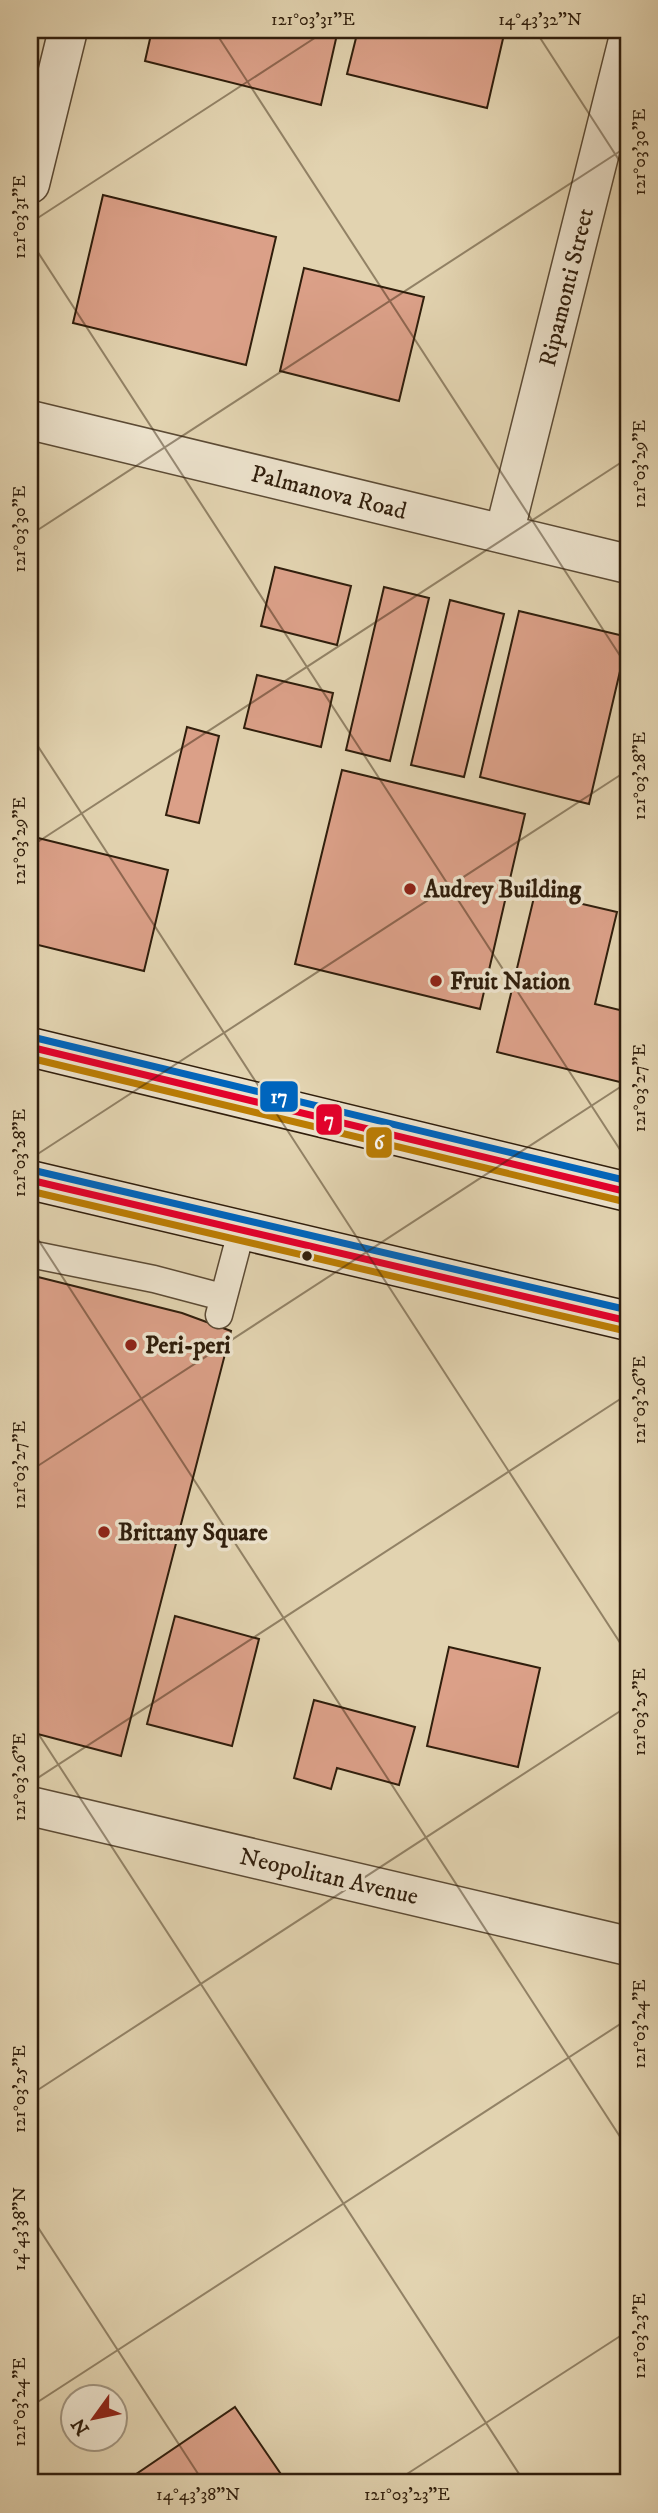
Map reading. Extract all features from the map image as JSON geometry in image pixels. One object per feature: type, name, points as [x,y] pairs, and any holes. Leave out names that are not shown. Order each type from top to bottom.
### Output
[{"type":"street","points":[[30,184],[68,30]]},
{"type":"street","name":"Ripamonti Street","points":[[504,534],[622,92],[628,40]]},
{"type":"street","name":"Palmanova Road","points":[[30,420],[628,564]]},
{"type":"street","points":[[30,1047],[628,1192]]},
{"type":"street","points":[[30,1181],[628,1321]]},
{"type":"street","name":"Neopolitan Avenue","points":[[30,1806],[628,1946]]},
{"type":"lane","points":[[30,1254],[154,1279],[221,1306],[242,1232]]},
{"type":"building","points":[[152,30],[338,30],[321,105],[145,61]]},
{"type":"building","points":[[358,30],[505,30],[487,108],[347,74]]},
{"type":"building","points":[[103,195],[276,237],[246,365],[73,323]]},
{"type":"building","points":[[304,268],[424,297],[399,401],[280,371]]},
{"type":"building","points":[[275,567],[351,586],[337,645],[261,626]]},
{"type":"building","points":[[384,587],[429,598],[390,761],[346,750]]},
{"type":"building","points":[[450,600],[504,614],[464,777],[411,765]]},
{"type":"building","points":[[519,611],[628,637],[589,804],[480,777]]},
{"type":"building","points":[[257,675],[333,693],[321,747],[244,728]]},
{"type":"building","points":[[187,727],[219,736],[199,823],[166,815]]},
{"type":"building","name":"Audrey Building","points":[[342,770],[525,814],[480,1009],[295,964]]},
{"type":"building","points":[[30,836],[168,870],[144,971],[30,943]]},
{"type":"building","points":[[535,893],[617,912],[595,1004],[628,1012],[628,1084],[497,1052]]},
{"type":"building","name":"Brittany Square","points":[[30,1275],[182,1313],[231,1331],[121,1756],[30,1732]]},
{"type":"building","points":[[175,1616],[259,1639],[232,1746],[147,1724]]},
{"type":"building","points":[[449,1647],[540,1668],[518,1767],[427,1746]]},
{"type":"building","points":[[314,1700],[415,1727],[399,1785],[337,1768],[331,1789],[294,1778]]},
{"type":"building","points":[[235,2407],[287,2483],[123,2483]]},
{"type":"transit line","name":"17","points":[[32,1037],[628,1181]]},
{"type":"transit line","name":"7","points":[[30,1047],[628,1192]]},
{"type":"transit line","name":"6","points":[[30,1058],[626,1202]]},
{"type":"transit line","name":"17","points":[[32,1170],[628,1310]]},
{"type":"transit line","name":"7","points":[[30,1180],[628,1321]]},
{"type":"transit line","name":"6","points":[[30,1191],[626,1331]]},
{"type":"place","name":"Audrey Building","points":[[410,889]]},
{"type":"place","name":"Fruit Nation","points":[[436,981]]},
{"type":"place","name":"Peri-peri","points":[[131,1345]]},
{"type":"place","name":"Brittany Square","points":[[104,1532]]}]
